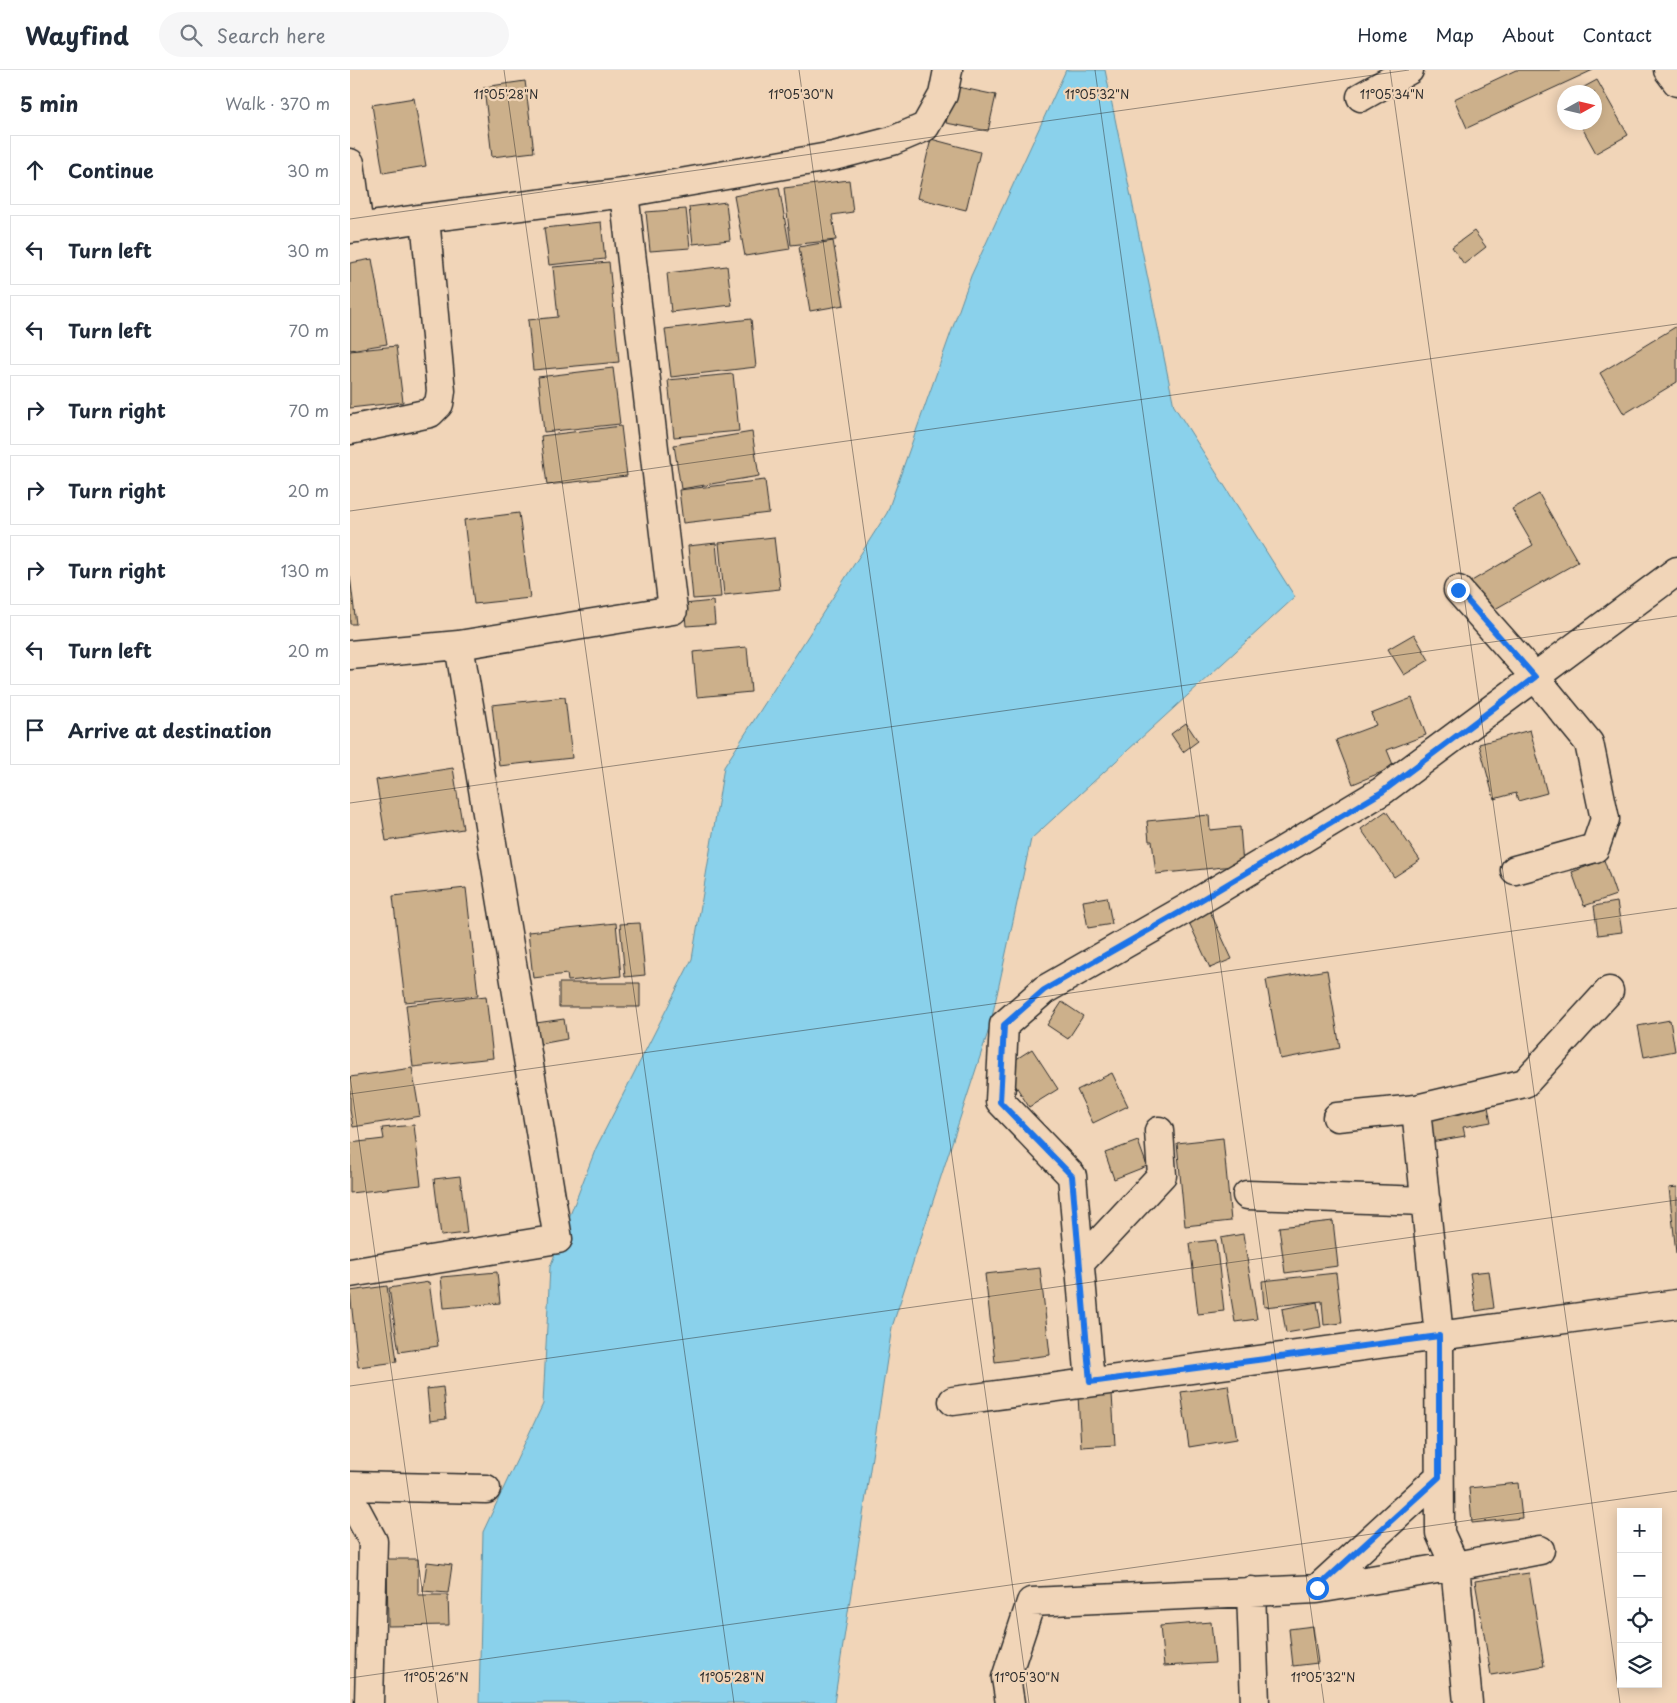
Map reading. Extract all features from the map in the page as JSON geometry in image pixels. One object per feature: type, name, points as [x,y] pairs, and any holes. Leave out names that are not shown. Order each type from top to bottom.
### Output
[{"type":"main road","points":[[350,162],[355,228],[624,193],[834,156],[892,141],[925,127],[942,95],[948,70]]},
{"type":"main road","points":[[1361,97],[1409,70]]},
{"type":"main road","points":[[1668,70],[1677,82]]},
{"type":"main road","points":[[350,656],[459,645],[673,610],[624,193]]},
{"type":"main road","points":[[350,430],[430,413],[439,404],[441,391],[425,218]]},
{"type":"main road","points":[[1090,1382],[1072,1176],[1000,1102],[1004,1025],[1044,990],[1184,910],[1382,792],[1677,571]]},
{"type":"main road","points":[[1458,590],[1535,677],[1589,743],[1605,819],[1596,848],[1515,870]]},
{"type":"main road","points":[[350,1273],[558,1239],[459,645]]},
{"type":"main road","points":[[1337,1117],[1416,1109],[1525,1083],[1609,991]]},
{"type":"main road","points":[[1416,1109],[1439,1336],[1440,1533],[1455,1566],[1468,1703]]},
{"type":"main road","points":[[1079,1264],[1162,1175],[1159,1131]]},
{"type":"main road","points":[[1247,1195],[1426,1201]]},
{"type":"main road","points":[[953,1401],[1677,1304]]},
{"type":"main road","points":[[1317,1588],[1439,1477]]},
{"type":"main road","points":[[350,1486],[486,1489]]},
{"type":"main road","points":[[350,1498],[372,1541],[363,1685]]},
{"type":"main road","points":[[1010,1703],[1006,1678],[1031,1602],[1317,1588],[1540,1550]]},
{"type":"main road","points":[[1251,1592],[1255,1703]]},
{"type":"water","points":[[1066,70],[1105,70],[1174,406],[1295,597],[1031,839],[990,1026],[892,1327],[834,1703],[479,1703],[483,1532],[543,1404],[550,1267],[596,1148],[692,959],[724,767],[887,513],[971,276]]},
{"type":"building","points":[[1516,70],[1593,70],[1467,128],[1454,99]]},
{"type":"building","points":[[1597,80],[1600,85],[1588,85]]},
{"type":"building","points":[[525,81],[534,152],[492,157],[484,87]]},
{"type":"building","points":[[953,86],[996,95],[988,131],[946,123]]},
{"type":"building","points":[[1602,89],[1628,135],[1596,153],[1583,130],[1602,130]]},
{"type":"building","points":[[414,98],[426,166],[383,173],[372,105]]},
{"type":"building","points":[[931,139],[980,152],[966,210],[917,198]]},
{"type":"building","points":[[849,180],[853,212],[832,215],[836,240],[791,245],[784,188]]},
{"type":"building","points":[[779,187],[790,249],[745,256],[734,196]]},
{"type":"building","points":[[726,202],[730,240],[693,244],[689,207]]},
{"type":"building","points":[[686,209],[690,248],[650,251],[646,212]]},
{"type":"building","points":[[601,222],[605,259],[549,265],[544,228]]},
{"type":"building","points":[[1474,231],[1486,247],[1464,264],[1452,247]]},
{"type":"building","points":[[833,241],[844,305],[810,311],[799,247]]},
{"type":"building","points":[[372,259],[387,344],[350,350],[350,263]]},
{"type":"building","points":[[609,262],[619,362],[533,370],[528,320],[558,317],[553,267]]},
{"type":"building","points":[[727,266],[732,305],[671,312],[667,273]]},
{"type":"building","points":[[751,319],[756,367],[671,377],[665,329]]},
{"type":"building","points":[[1677,326],[1677,382],[1624,414],[1600,373]]},
{"type":"building","points":[[396,346],[403,402],[350,408],[350,351]]},
{"type":"building","points":[[613,368],[620,424],[544,432],[538,377]]},
{"type":"building","points":[[733,374],[739,431],[674,437],[668,380]]},
{"type":"building","points":[[621,426],[627,476],[547,485],[541,436]]},
{"type":"building","points":[[752,432],[759,476],[681,489],[674,445]]},
{"type":"building","points":[[765,480],[769,513],[683,523],[679,490]]},
{"type":"building","points":[[1539,494],[1578,562],[1488,613],[1470,582],[1533,545],[1512,509]]},
{"type":"building","points":[[519,513],[530,598],[474,604],[464,520]]},
{"type":"building","points":[[774,537],[780,589],[724,595],[719,543]]},
{"type":"building","points":[[716,543],[721,597],[693,599],[688,546]]},
{"type":"building","points":[[350,576],[356,624],[350,624]]},
{"type":"building","points":[[713,601],[715,624],[686,626],[684,604]]},
{"type":"building","points":[[1414,634],[1429,660],[1404,675],[1388,649]]},
{"type":"building","points":[[747,647],[751,692],[697,697],[693,652]]},
{"type":"building","points":[[565,697],[572,758],[499,766],[492,705]]},
{"type":"building","points":[[1412,698],[1426,735],[1387,750],[1394,767],[1353,784],[1336,740],[1376,725],[1371,714]]},
{"type":"building","points":[[1186,723],[1198,741],[1183,752],[1171,734]]},
{"type":"building","points":[[1530,730],[1547,793],[1518,801],[1516,793],[1494,799],[1479,744]]},
{"type":"building","points":[[453,768],[463,829],[386,841],[376,780]]},
{"type":"building","points":[[1386,811],[1420,860],[1394,877],[1361,829]]},
{"type":"building","points":[[1209,815],[1210,830],[1240,827],[1243,865],[1156,874],[1152,841],[1149,841],[1147,821]]},
{"type":"building","points":[[1604,860],[1616,895],[1584,906],[1572,872]]},
{"type":"building","points":[[466,888],[478,995],[405,1002],[393,896]]},
{"type":"building","points":[[1107,897],[1112,924],[1088,928],[1083,901]]},
{"type":"building","points":[[1617,902],[1622,932],[1598,935],[1594,906]]},
{"type":"building","points":[[1209,909],[1232,959],[1210,968],[1187,918]]},
{"type":"building","points":[[616,923],[621,976],[568,981],[567,974],[533,978],[528,932]]},
{"type":"building","points":[[640,923],[645,975],[625,977],[620,924]]},
{"type":"building","points":[[1327,970],[1340,1048],[1280,1059],[1266,980]]},
{"type":"building","points":[[559,983],[640,983],[640,1007],[559,1007]]},
{"type":"building","points":[[486,996],[493,1058],[413,1067],[406,1005]]},
{"type":"building","points":[[1062,1002],[1083,1016],[1068,1039],[1047,1025]]},
{"type":"building","points":[[564,1019],[567,1039],[540,1044],[536,1023]]},
{"type":"building","points":[[1670,1020],[1675,1051],[1644,1057],[1638,1026]]},
{"type":"building","points":[[1032,1049],[1058,1089],[1029,1107],[1004,1067]]},
{"type":"building","points":[[412,1068],[420,1116],[353,1127],[350,1110],[350,1077]]},
{"type":"building","points":[[1112,1073],[1128,1106],[1093,1123],[1077,1090]]},
{"type":"building","points":[[1487,1102],[1491,1122],[1463,1127],[1465,1136],[1425,1143],[1420,1113]]},
{"type":"building","points":[[414,1125],[421,1185],[350,1193],[350,1143],[384,1139],[382,1128]]},
{"type":"building","points":[[1223,1138],[1231,1221],[1185,1226],[1177,1143]]},
{"type":"building","points":[[1138,1141],[1147,1166],[1114,1179],[1105,1153]]},
{"type":"building","points":[[460,1176],[467,1233],[441,1236],[434,1179]]},
{"type":"building","points":[[1677,1187],[1677,1253],[1676,1253],[1669,1188]]},
{"type":"building","points":[[1333,1221],[1338,1266],[1285,1273],[1279,1227]]},
{"type":"building","points":[[1243,1234],[1257,1319],[1235,1322],[1221,1238]]},
{"type":"building","points":[[1216,1240],[1224,1311],[1198,1314],[1190,1243]]},
{"type":"building","points":[[1040,1268],[1050,1355],[995,1362],[985,1274]]},
{"type":"building","points":[[1489,1271],[1494,1308],[1476,1311],[1470,1273]]},
{"type":"building","points":[[497,1272],[500,1303],[444,1308],[441,1277]]},
{"type":"building","points":[[1336,1273],[1342,1323],[1324,1325],[1322,1301],[1264,1307],[1262,1281]]},
{"type":"building","points":[[429,1282],[438,1346],[399,1352],[389,1288]]},
{"type":"building","points":[[387,1286],[397,1362],[358,1367],[350,1291]]},
{"type":"building","points":[[1317,1302],[1321,1327],[1286,1333],[1282,1309]]},
{"type":"building","points":[[1228,1385],[1237,1439],[1189,1447],[1181,1392]]},
{"type":"building","points":[[443,1387],[446,1419],[430,1421],[427,1389]]},
{"type":"building","points":[[1112,1394],[1115,1445],[1081,1447],[1078,1396]]},
{"type":"building","points":[[1518,1483],[1522,1518],[1472,1523],[1469,1488]]},
{"type":"building","points":[[387,1559],[418,1559],[418,1595],[448,1595],[449,1625],[388,1626]]},
{"type":"building","points":[[427,1562],[452,1565],[448,1593],[423,1591]]},
{"type":"building","points":[[1529,1573],[1544,1666],[1491,1675],[1475,1581]]},
{"type":"building","points":[[1211,1622],[1215,1663],[1164,1666],[1160,1626]]},
{"type":"building","points":[[1313,1626],[1318,1663],[1293,1666],[1289,1629]]},
{"type":"route","points":[[1317,1588],[1439,1477],[1439,1336],[1090,1382],[1072,1176],[1028,1133],[1000,1102],[1004,1025],[1044,990],[1184,910],[1382,792],[1535,677],[1458,590]]}]
